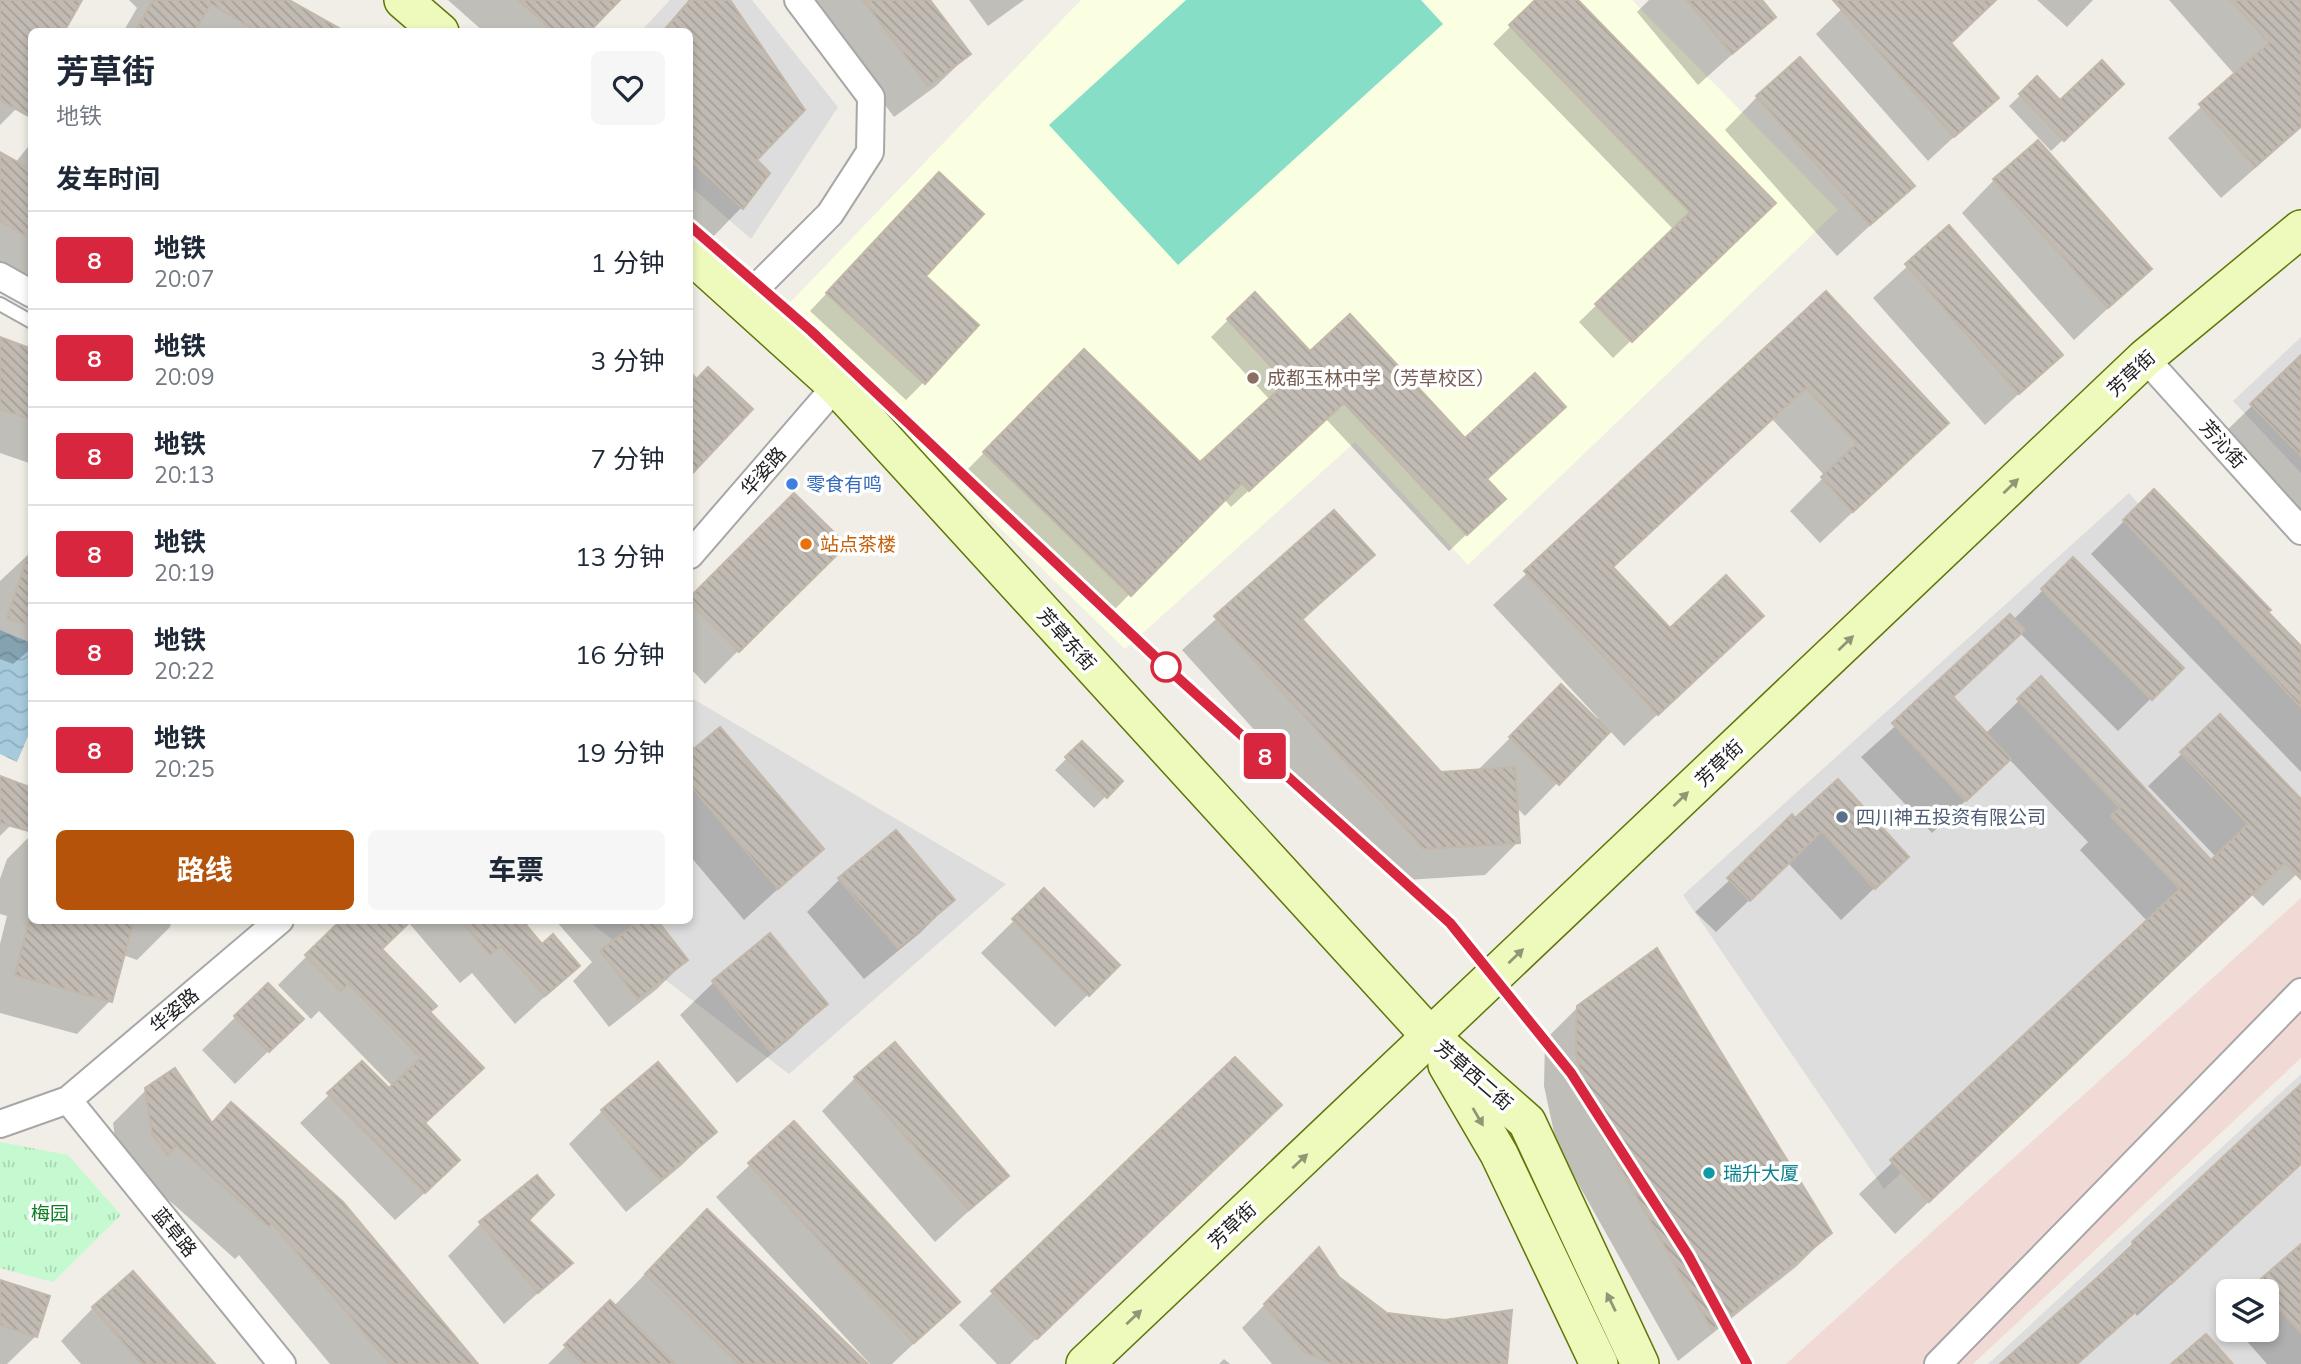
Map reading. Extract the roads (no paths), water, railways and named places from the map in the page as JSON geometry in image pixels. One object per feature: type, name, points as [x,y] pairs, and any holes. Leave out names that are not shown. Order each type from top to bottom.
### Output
[{"type":"main road","points":[[403,0],[435,28]]},
{"type":"main road","name":"芳草街","points":[[1085,1364],[2145,358],[2301,229]]},
{"type":"main road","name":"芳草东街","points":[[693,257],[836,386],[1431,1037]]},
{"type":"main road","name":"芳草西二街","points":[[1431,1037],[1499,1154],[1599,1364]]},
{"type":"main road","name":"芳草西二街","points":[[1431,1037],[1527,1122],[1640,1364]]},
{"type":"street","points":[[742,302],[830,215],[870,152],[872,97],[798,0]]},
{"type":"street","points":[[0,276],[28,291]]},
{"type":"street","name":"芳沁街","points":[[2145,358],[2301,531]]},
{"type":"street","name":"华姿路","points":[[693,552],[836,386]]},
{"type":"street","name":"华姿路","points":[[68,1100],[275,924]]},
{"type":"street","points":[[1938,1364],[2301,992]]},
{"type":"street","points":[[0,1124],[68,1100]]},
{"type":"street","name":"蓝草路","points":[[68,1100],[282,1364]]},
{"type":"lane","points":[[0,304],[28,320]]},
{"type":"water","points":[[0,630],[28,642],[28,736],[17,762],[0,754]]},
{"type":"metro line","name":"8","points":[[693,229],[811,331],[1167,668],[1450,923],[1571,1073],[1688,1255],[1747,1364]]},
{"type":"place","name":"成都玉林中学（芳草校区）","points":[[1253,378]]},
{"type":"place","name":"零食有鸣","points":[[792,484]]},
{"type":"place","name":"站点茶楼","points":[[806,544]]},
{"type":"place","name":"四川神五投资有限公司","points":[[1842,817]]},
{"type":"place","name":"瑞升大厦","points":[[1709,1173]]},
{"type":"park label","name":"梅园","points":[[50,1213]]}]
